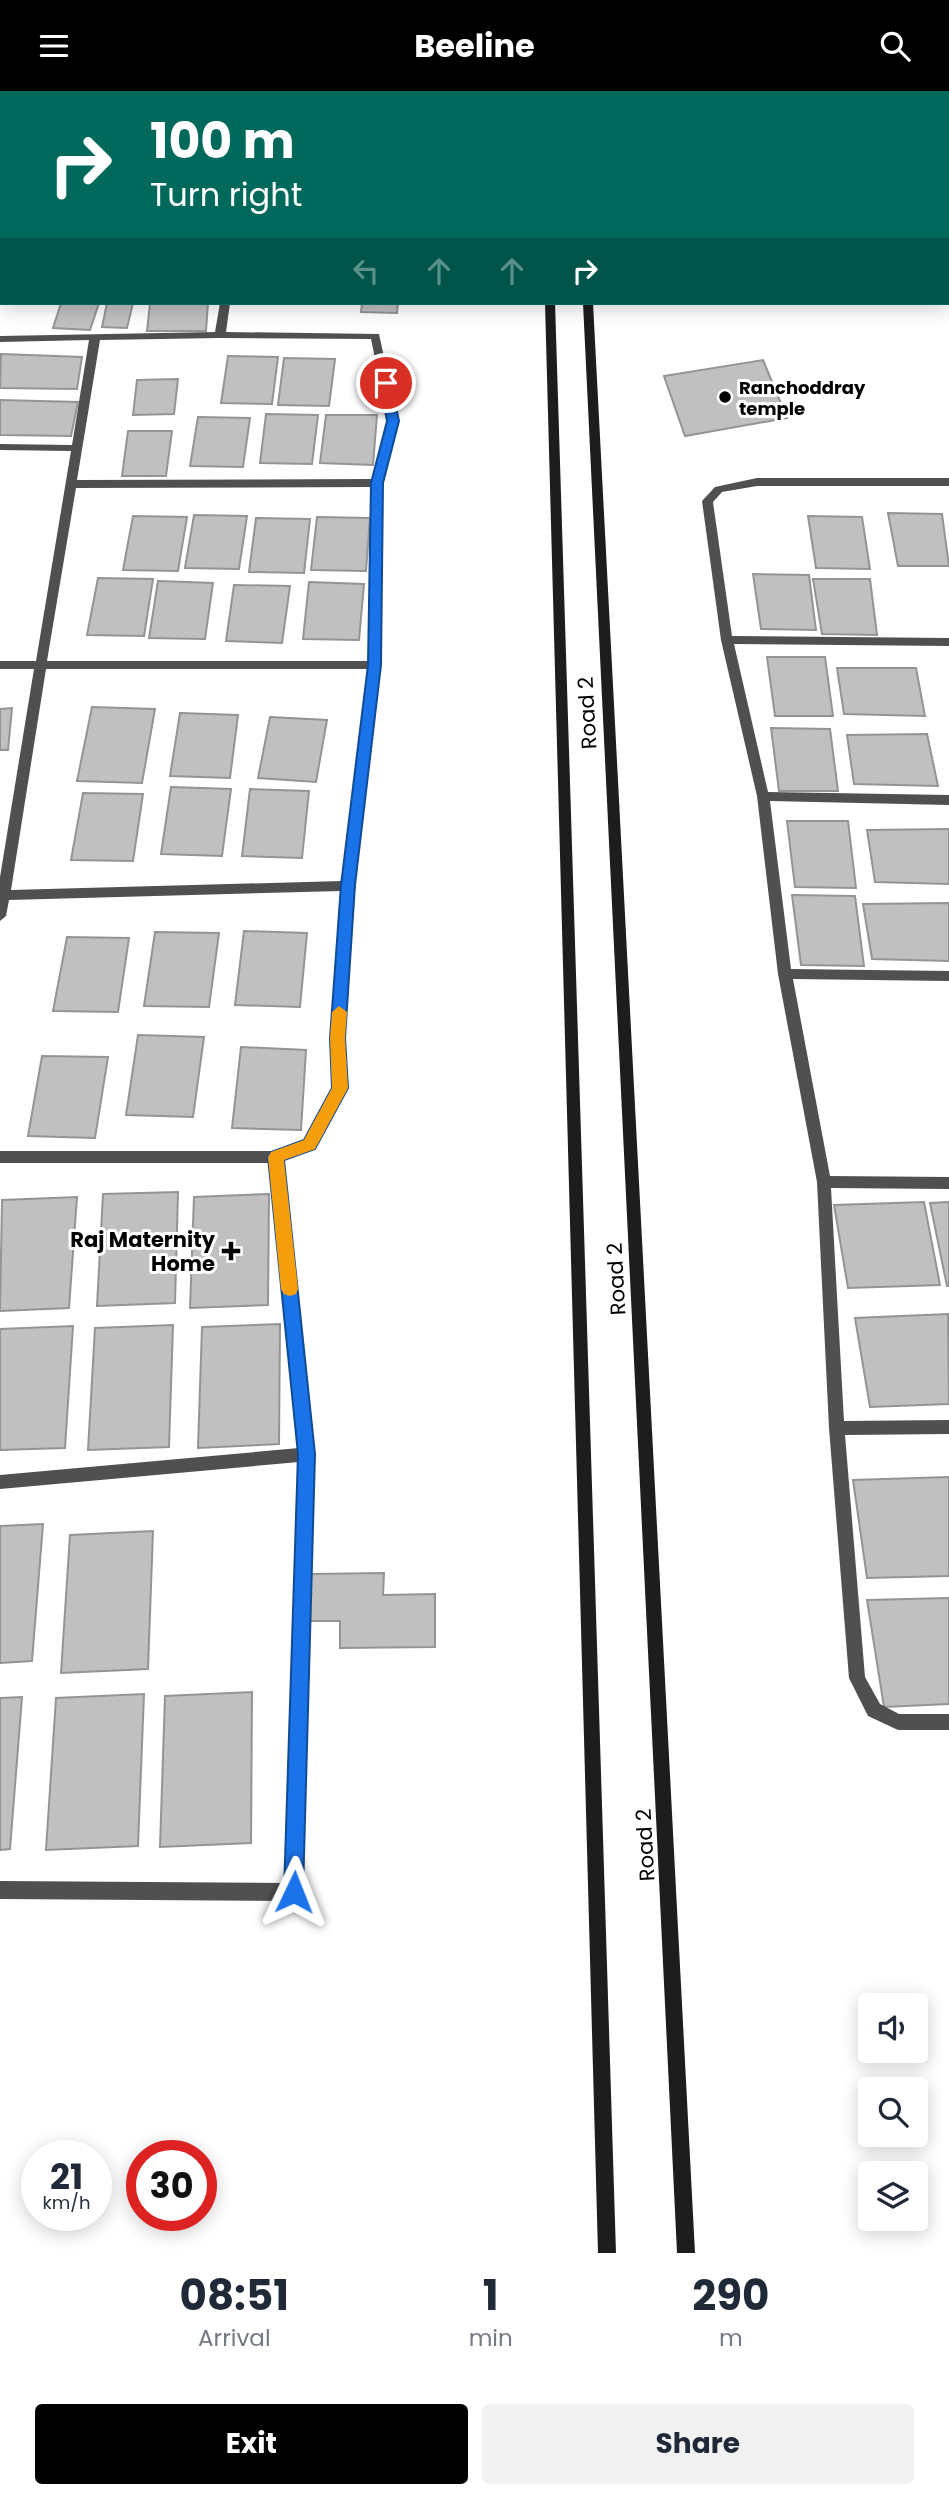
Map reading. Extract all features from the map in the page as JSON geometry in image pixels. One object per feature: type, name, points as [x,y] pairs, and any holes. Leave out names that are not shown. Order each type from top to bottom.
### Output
[{"type":"street","points":[[220,335],[225,305]]},
{"type":"street","name":"Road 2","points":[[550,305],[607,2253]]},
{"type":"street","name":"Road 2","points":[[588,305],[686,2253]]},
{"type":"street","points":[[0,339],[220,335],[375,337],[393,421],[377,483],[374,665],[348,885],[337,1038],[340,1088],[309,1145],[276,1157],[0,1157]]},
{"type":"street","points":[[0,916],[94,337]]},
{"type":"street","points":[[0,447],[76,448]]},
{"type":"street","points":[[949,482],[757,482],[719,489],[707,501],[726,640],[763,796],[785,974],[824,1182],[837,1429],[857,1678],[874,1710],[898,1722],[949,1722]]},
{"type":"street","points":[[71,484],[377,483]]},
{"type":"street","points":[[726,640],[949,642]]},
{"type":"street","points":[[0,665],[374,665]]},
{"type":"street","points":[[763,796],[949,800]]},
{"type":"street","points":[[4,895],[348,885]]},
{"type":"street","points":[[785,974],[949,976]]},
{"type":"street","points":[[0,1890],[294,1892],[307,1454],[276,1157]]},
{"type":"street","points":[[824,1182],[949,1183]]},
{"type":"street","points":[[837,1429],[949,1427]]},
{"type":"street","points":[[0,1482],[307,1454]]},
{"type":"building","points":[[60,305],[98,305],[90,330],[53,328]]},
{"type":"building","points":[[107,305],[133,305],[127,328],[102,327]]},
{"type":"building","points":[[150,305],[208,305],[206,331],[147,331]]},
{"type":"building","points":[[362,305],[398,305],[397,313],[361,312]]},
{"type":"building","points":[[1,354],[82,357],[77,389],[0,388]]},
{"type":"building","points":[[228,356],[278,357],[272,404],[221,403]]},
{"type":"building","points":[[284,358],[335,359],[329,406],[278,405]]},
{"type":"building","name":"Ranchoddray temple","points":[[763,360],[787,418],[685,436],[664,376]]},
{"type":"building","points":[[178,379],[174,414],[133,415],[137,380]]},
{"type":"building","points":[[0,400],[78,402],[71,436],[0,435]]},
{"type":"building","points":[[266,414],[318,415],[312,464],[260,463]]},
{"type":"building","points":[[326,415],[377,415],[373,465],[320,463]]},
{"type":"building","points":[[198,417],[250,418],[243,467],[190,466]]},
{"type":"building","points":[[128,431],[172,431],[166,476],[122,476]]},
{"type":"building","points":[[888,513],[942,514],[949,566],[898,566]]},
{"type":"building","points":[[194,515],[247,516],[239,569],[185,568]]},
{"type":"building","points":[[133,516],[187,517],[178,571],[123,570]]},
{"type":"building","points":[[808,516],[862,517],[870,569],[816,568]]},
{"type":"building","points":[[317,517],[370,518],[366,571],[311,570]]},
{"type":"building","points":[[256,518],[310,519],[304,573],[249,572]]},
{"type":"building","points":[[753,574],[809,575],[816,630],[761,629]]},
{"type":"building","points":[[98,578],[153,579],[144,636],[87,635]]},
{"type":"building","points":[[813,579],[870,579],[877,635],[822,634]]},
{"type":"building","points":[[158,581],[213,583],[205,639],[149,638]]},
{"type":"building","points":[[309,582],[364,584],[359,640],[303,639]]},
{"type":"building","points":[[234,585],[290,586],[282,643],[226,641]]},
{"type":"building","points":[[767,657],[825,657],[833,716],[775,716]]},
{"type":"building","points":[[837,668],[916,668],[925,716],[844,714]]},
{"type":"building","points":[[92,707],[155,709],[142,783],[77,781]]},
{"type":"building","points":[[12,708],[8,750],[0,750],[0,709]]},
{"type":"building","points":[[180,713],[238,715],[230,778],[170,776]]},
{"type":"building","points":[[270,717],[327,720],[316,782],[258,778]]},
{"type":"building","points":[[771,728],[830,729],[838,791],[779,791]]},
{"type":"building","points":[[927,734],[938,786],[854,784],[847,735]]},
{"type":"building","points":[[171,787],[231,789],[222,856],[161,854]]},
{"type":"building","points":[[250,789],[309,791],[302,858],[242,856]]},
{"type":"building","points":[[83,793],[143,794],[133,861],[71,860]]},
{"type":"building","points":[[787,821],[848,821],[856,888],[795,887]]},
{"type":"building","points":[[949,829],[949,884],[875,882],[867,830]]},
{"type":"building","points":[[792,895],[855,896],[864,966],[801,965]]},
{"type":"building","points":[[949,903],[949,961],[872,959],[863,904]]},
{"type":"building","points":[[244,931],[307,933],[300,1007],[235,1005]]},
{"type":"building","points":[[155,932],[219,933],[209,1007],[144,1006]]},
{"type":"building","points":[[67,937],[129,938],[118,1012],[53,1011]]},
{"type":"building","points":[[138,1035],[204,1037],[193,1117],[126,1115]]},
{"type":"building","points":[[241,1047],[306,1050],[301,1130],[232,1128]]},
{"type":"building","points":[[42,1056],[108,1057],[95,1138],[28,1136]]},
{"type":"building","points":[[178,1192],[175,1303],[97,1306],[103,1194]]},
{"type":"building","points":[[269,1194],[268,1305],[190,1308],[194,1197]]},
{"type":"building","points":[[77,1197],[69,1308],[0,1311],[2,1200]]},
{"type":"building","points":[[924,1202],[940,1285],[848,1288],[834,1205]]},
{"type":"building","points":[[949,1202],[949,1286],[947,1286],[930,1203]]},
{"type":"building","points":[[948,1314],[949,1404],[870,1407],[855,1318]]},
{"type":"building","points":[[280,1324],[279,1444],[198,1448],[202,1327]]},
{"type":"building","points":[[173,1325],[169,1447],[88,1450],[95,1328]]},
{"type":"building","points":[[73,1326],[65,1448],[0,1450],[0,1329]]},
{"type":"building","points":[[949,1477],[949,1576],[867,1578],[853,1480]]},
{"type":"building","points":[[43,1524],[32,1661],[0,1663],[0,1526]]},
{"type":"building","points":[[153,1531],[148,1669],[61,1673],[70,1535]]},
{"type":"building","points":[[384,1573],[383,1595],[435,1594],[435,1647],[340,1648],[340,1621],[309,1621],[311,1574]]},
{"type":"building","points":[[949,1598],[949,1704],[884,1707],[867,1600]]},
{"type":"building","points":[[252,1692],[251,1843],[160,1847],[165,1696]]},
{"type":"building","points":[[144,1694],[138,1846],[46,1850],[56,1698]]},
{"type":"building","points":[[22,1697],[10,1849],[0,1850],[0,1698]]},
{"type":"slow traffic","points":[[290,1289],[276,1157],[309,1145],[340,1088],[337,1038],[339,1012]]},
{"type":"place","name":"Ranchoddray temple","points":[[725,397]]},
{"type":"place","name":"Raj Maternity Home","points":[[231,1251]]},
{"type":"route","points":[[294,1892],[307,1454],[276,1157],[309,1145],[340,1088],[337,1038],[348,885],[374,665],[377,483],[393,421],[386,383]]}]
